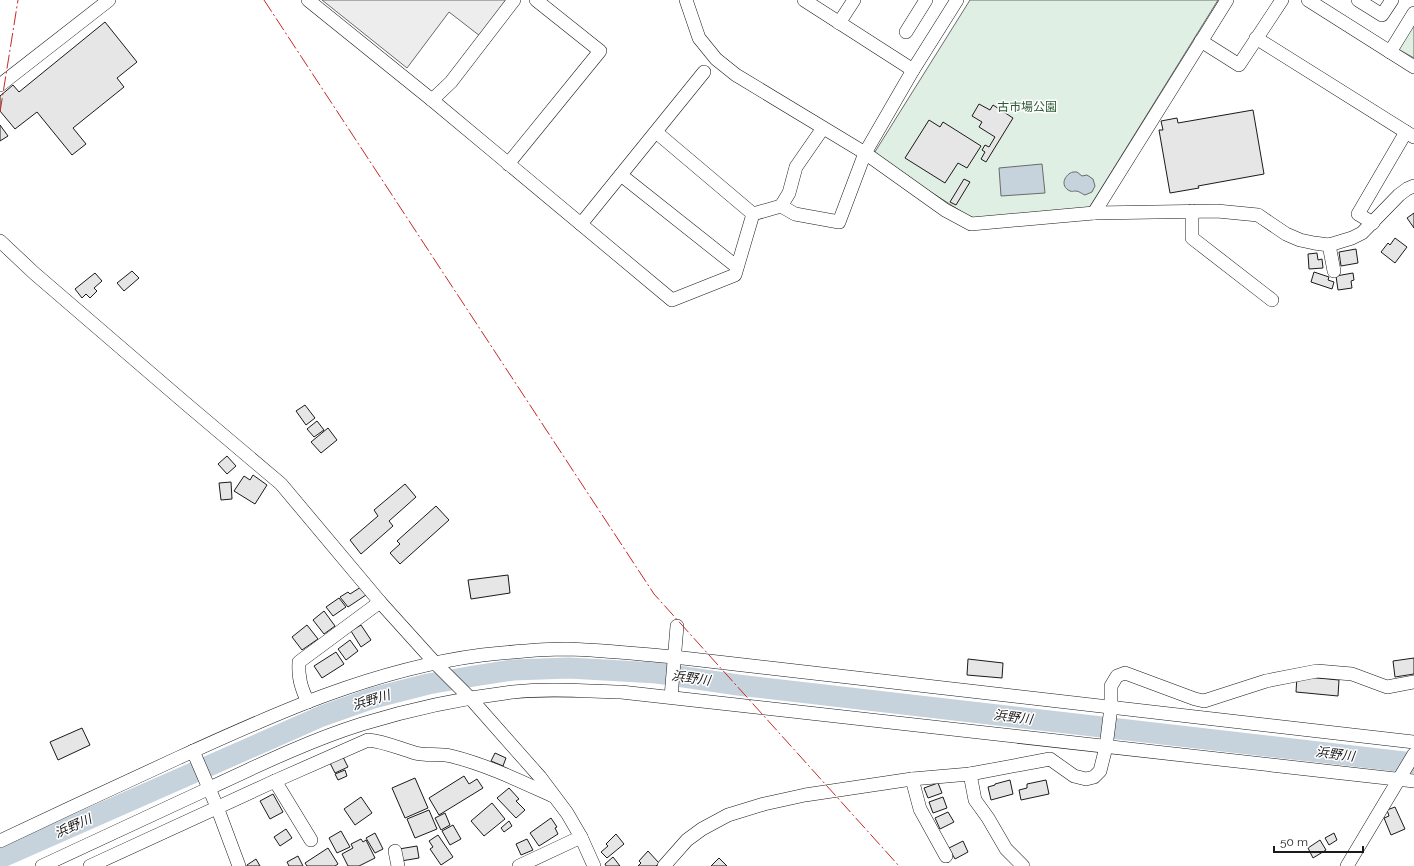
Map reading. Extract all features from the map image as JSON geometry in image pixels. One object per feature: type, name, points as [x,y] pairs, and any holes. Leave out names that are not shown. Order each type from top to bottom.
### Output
[{"type":"street","points":[[0,85],[109,0]]},
{"type":"street","points":[[308,0],[432,100],[672,300],[735,275],[753,214]]},
{"type":"street","points":[[432,100],[451,82],[514,0]]},
{"type":"street","points":[[508,164],[600,51],[536,0]]},
{"type":"street","points":[[686,0],[699,38],[716,59],[736,75],[865,153],[945,210],[971,224],[1094,213],[1217,211],[1258,215],[1286,234],[1300,240],[1329,245],[1352,238],[1362,233],[1399,195],[1414,186]]},
{"type":"street","points":[[804,0],[839,24],[913,70]]},
{"type":"street","points":[[839,24],[854,0]]},
{"type":"street","points":[[906,32],[926,0]]},
{"type":"street","points":[[781,206],[795,214],[839,222],[865,153],[913,70],[957,0]]},
{"type":"street","points":[[1094,213],[1227,0]]},
{"type":"street","points":[[1201,41],[1239,65],[1282,0]]},
{"type":"street","points":[[1358,0],[1382,15],[1392,0]]},
{"type":"street","points":[[1315,2],[1414,67]]},
{"type":"street","points":[[1390,52],[1414,13]]},
{"type":"street","points":[[1256,38],[1410,135],[1358,214],[1373,223]]},
{"type":"street","points":[[581,224],[704,72]]},
{"type":"street","points":[[753,214],[781,206],[789,194],[796,167],[823,128]]},
{"type":"street","points":[[656,132],[753,214]]},
{"type":"street","points":[[621,175],[737,267]]},
{"type":"street","points":[[1192,211],[1192,238],[1272,300]]},
{"type":"street","points":[[0,242],[34,273],[281,484],[380,602],[436,664],[471,699],[557,797],[581,837],[594,866]]},
{"type":"street","points":[[1329,245],[1334,271]]},
{"type":"street","points":[[308,702],[301,689],[298,674],[299,662],[380,602]]},
{"type":"street","points":[[671,697],[678,626]]},
{"type":"street","points":[[0,841],[259,721],[348,686],[392,673],[481,656],[565,649],[612,651],[674,657],[1414,742]]},
{"type":"street","points":[[664,866],[687,840],[728,814],[805,794],[912,779],[970,774],[1050,759],[1074,776],[1086,779],[1094,777],[1100,770],[1106,747],[1111,707],[1111,686],[1117,676],[1125,673],[1204,701],[1266,681],[1317,671],[1352,674],[1386,687],[1414,682]]},
{"type":"street","points":[[42,866],[275,758],[322,738],[361,724],[398,714],[514,692],[570,690],[621,692],[1414,780]]},
{"type":"street","points":[[361,724],[368,740]]},
{"type":"street","points":[[90,866],[368,740],[382,741],[416,754],[450,756],[494,769],[557,797]]},
{"type":"street","points":[[192,751],[218,807],[239,866]]},
{"type":"street","points":[[1347,866],[1414,754]]},
{"type":"street","points":[[970,774],[975,800],[988,818],[1006,849],[1022,866]]},
{"type":"street","points":[[912,779],[920,809],[946,856]]},
{"type":"street","points":[[275,781],[311,840]]},
{"type":"street","points":[[519,866],[581,837]]},
{"type":"street","points":[[395,851],[398,866]]},
{"type":"green space","name":"古市場公園","points":[[970,0],[1218,0],[1089,208],[973,219],[873,155]]},
{"type":"green space","points":[[1414,23],[1414,58],[1398,49]]},
{"type":"shaded area","points":[[322,0],[508,0],[480,36],[449,12],[407,68]]},
{"type":"shaded area","points":[[1042,164],[1045,193],[1001,196],[999,168]]},
{"type":"shaded area","points":[[1077,172],[1082,176],[1087,175],[1093,179],[1095,186],[1092,192],[1085,195],[1078,191],[1070,191],[1067,189],[1064,180],[1070,173]]},
{"type":"building","points":[[105,22],[137,62],[117,78],[124,87],[73,128],[86,144],[72,155],[37,112],[15,129],[0,111],[0,96],[13,85],[19,92]]},
{"type":"building","points":[[979,104],[990,110],[993,105],[1013,118],[986,162],[981,159],[985,152],[982,150],[985,145],[989,147],[995,137],[979,127],[982,122],[972,116]]},
{"type":"building","points":[[1253,110],[1264,174],[1198,186],[1199,188],[1170,193],[1159,130],[1163,130],[1161,121],[1177,118],[1178,123]]},
{"type":"building","points":[[929,120],[940,127],[943,122],[981,146],[967,168],[958,163],[945,183],[905,158]]},
{"type":"building","points":[[0,125],[8,136],[0,141]]},
{"type":"building","points":[[964,179],[970,182],[956,205],[950,202]]},
{"type":"building","points":[[1414,213],[1414,228],[1407,218]]},
{"type":"building","points":[[1395,238],[1407,247],[1395,263],[1381,252],[1388,243],[1390,245]]},
{"type":"building","points":[[1356,249],[1358,263],[1341,266],[1339,252]]},
{"type":"building","points":[[1317,253],[1318,260],[1322,259],[1323,268],[1309,269],[1308,254]]},
{"type":"building","points":[[132,271],[139,278],[124,291],[117,283]]},
{"type":"building","points":[[1314,272],[1329,277],[1328,280],[1334,282],[1332,289],[1311,282]]},
{"type":"building","points":[[95,273],[102,281],[94,288],[97,291],[90,298],[86,294],[82,298],[75,289]]},
{"type":"building","points":[[1353,273],[1354,280],[1351,281],[1352,288],[1338,290],[1336,276]]},
{"type":"building","points":[[305,405],[315,418],[306,425],[296,411]]},
{"type":"building","points":[[317,421],[324,430],[314,437],[307,429]]},
{"type":"building","points":[[328,428],[337,440],[321,453],[311,442]]},
{"type":"building","points":[[227,456],[236,466],[227,474],[218,464]]},
{"type":"building","points":[[253,475],[267,485],[255,504],[234,491],[244,476],[250,480]]},
{"type":"building","points":[[231,482],[232,499],[221,500],[219,483]]},
{"type":"building","points":[[405,484],[416,497],[389,521],[393,526],[361,554],[350,540],[378,516],[374,510]]},
{"type":"building","points":[[436,506],[449,520],[400,564],[390,553],[400,544],[397,541]]},
{"type":"building","points":[[508,575],[510,593],[471,599],[468,580]]},
{"type":"building","points":[[361,587],[366,595],[348,607],[340,597],[348,592],[350,594]]},
{"type":"building","points":[[339,598],[346,607],[333,616],[326,607]]},
{"type":"building","points":[[324,611],[335,626],[324,634],[313,620]]},
{"type":"building","points":[[307,625],[318,639],[302,650],[292,637]]},
{"type":"building","points":[[361,625],[371,640],[361,647],[351,631]]},
{"type":"building","points":[[350,640],[358,651],[346,660],[338,649]]},
{"type":"building","points":[[336,652],[344,664],[322,678],[314,666]]},
{"type":"building","points":[[1414,658],[1414,674],[1395,677],[1393,661]]},
{"type":"building","points":[[968,659],[1003,663],[1002,678],[967,675]]},
{"type":"building","points":[[1297,676],[1339,680],[1338,696],[1296,692]]},
{"type":"building","points":[[82,728],[90,745],[58,760],[50,742]]},
{"type":"building","points":[[495,753],[506,758],[503,766],[491,761]]},
{"type":"building","points":[[342,755],[348,767],[335,773],[329,761]]},
{"type":"building","points":[[345,770],[347,776],[338,780],[335,774]]},
{"type":"building","points":[[464,776],[469,784],[477,779],[483,788],[439,815],[429,798]]},
{"type":"building","points":[[415,778],[428,808],[405,818],[392,788]]},
{"type":"building","points":[[1010,780],[1013,794],[991,800],[988,787]]},
{"type":"building","points":[[1046,780],[1049,794],[1021,800],[1019,790],[1027,788],[1027,784]]},
{"type":"building","points":[[938,783],[942,793],[928,798],[924,788]]},
{"type":"building","points":[[509,788],[519,799],[516,801],[525,810],[516,818],[497,798]]},
{"type":"building","points":[[273,794],[283,812],[270,819],[260,801]]},
{"type":"building","points":[[361,797],[372,813],[355,825],[344,809]]},
{"type":"building","points":[[943,797],[947,808],[933,813],[929,802]]},
{"type":"building","points":[[492,803],[505,819],[484,836],[471,821]]},
{"type":"building","points":[[1395,807],[1405,829],[1391,835],[1384,818],[1389,816],[1387,810]]},
{"type":"building","points":[[429,810],[437,829],[415,838],[407,819]]},
{"type":"building","points":[[948,812],[954,822],[940,829],[935,818]]},
{"type":"building","points":[[445,813],[450,825],[441,830],[435,818]]},
{"type":"building","points":[[551,818],[557,827],[555,828],[558,834],[539,846],[530,833]]},
{"type":"building","points":[[509,821],[512,826],[504,832],[501,828]]},
{"type":"building","points":[[453,825],[461,839],[450,845],[442,831]]},
{"type":"building","points":[[286,829],[292,838],[280,846],[274,837]]},
{"type":"building","points":[[341,831],[350,847],[337,853],[329,838]]},
{"type":"building","points":[[375,833],[383,849],[375,853],[366,838]]},
{"type":"building","points":[[1334,833],[1337,840],[1329,845],[1325,838]]},
{"type":"building","points":[[616,834],[624,844],[607,858],[601,852],[608,846],[606,844]]},
{"type":"building","points":[[438,835],[453,857],[441,865],[430,849],[433,847],[429,841]]},
{"type":"building","points":[[361,839],[363,842],[366,840],[375,858],[359,866],[348,866],[342,854],[353,848],[351,844]]},
{"type":"building","points":[[527,839],[533,850],[521,855],[516,844]]},
{"type":"building","points":[[1320,840],[1326,850],[1313,858],[1308,848]]},
{"type":"building","points":[[963,841],[968,852],[955,859],[949,848]]},
{"type":"building","points":[[417,846],[419,858],[401,861],[399,849]]},
{"type":"building","points":[[328,848],[338,864],[335,866],[307,866],[305,863]]},
{"type":"building","points":[[648,851],[659,863],[656,866],[638,866],[641,863],[639,861]]},
{"type":"building","points":[[298,856],[303,866],[289,866],[287,862]]},
{"type":"building","points":[[613,857],[620,866],[606,866],[605,864]]},
{"type":"building","points":[[719,858],[727,866],[711,866]]},
{"type":"building","points":[[256,859],[260,866],[247,866],[247,865]]},
{"type":"waterway","name":"浜野川","points":[[0,858],[322,716],[373,698],[428,684],[513,670],[569,668],[657,673],[738,685],[1414,763]]},
{"type":"power","points":[[0,112],[18,0]]},
{"type":"power","points":[[264,0],[654,594],[899,866]]}]
